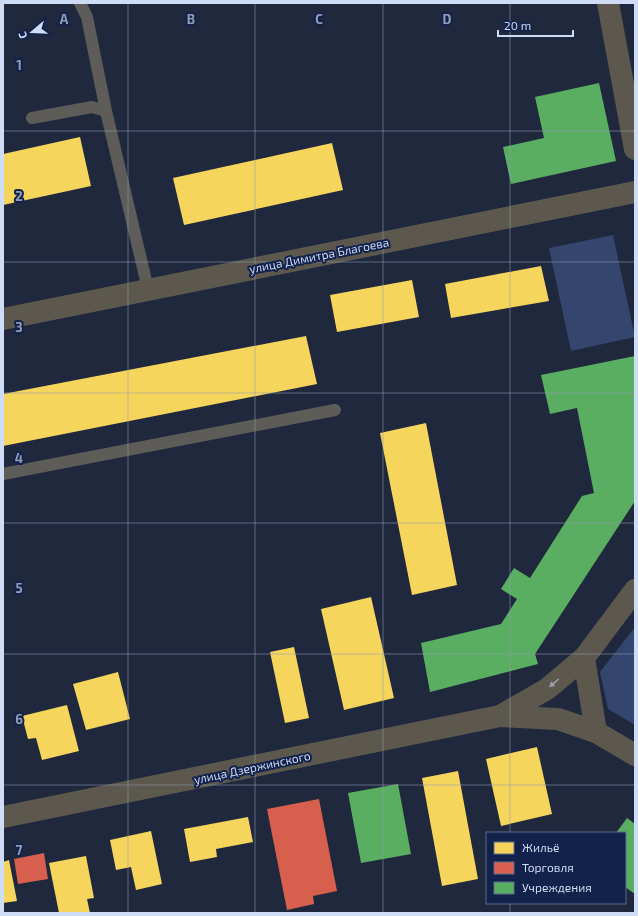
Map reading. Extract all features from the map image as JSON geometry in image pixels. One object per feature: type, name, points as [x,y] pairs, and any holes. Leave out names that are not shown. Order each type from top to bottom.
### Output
[{"type":"street","points":[[608,3],[635,149]]},
{"type":"street","name":"улица Димитра Благоева","points":[[3,319],[635,192]]},
{"type":"street","name":"улица Дзержинского","points":[[500,716],[547,689],[584,658],[635,590]]},
{"type":"street","points":[[584,658],[596,732]]},
{"type":"street","name":"улица Дзержинского","points":[[3,817],[500,716],[558,719],[596,732],[635,755]]},
{"type":"lane","points":[[80,3],[87,17],[106,111],[148,289]]},
{"type":"lane","points":[[32,118],[92,107],[106,111]]},
{"type":"lane","points":[[3,474],[335,410]]},
{"type":"shaded area","points":[[613,235],[635,337],[571,351],[549,248]]},
{"type":"shaded area","points":[[635,627],[635,725],[608,709],[600,672]]},
{"type":"building: Жильё","points":[[80,137],[91,186],[3,205],[3,154]]},
{"type":"building: Жильё","points":[[332,143],[343,190],[184,225],[173,178]]},
{"type":"building: Жильё","points":[[541,266],[549,301],[451,318],[445,284]]},
{"type":"building: Жильё","points":[[412,280],[419,317],[337,332],[330,295]]},
{"type":"building: Жильё","points":[[306,336],[317,384],[3,446],[3,394]]},
{"type":"building: Жильё","points":[[426,423],[457,585],[412,595],[380,433]]},
{"type":"building: Жильё","points":[[371,597],[394,698],[344,710],[321,609]]},
{"type":"building: Жильё","points":[[294,647],[309,718],[285,723],[270,652]]},
{"type":"building: Жильё","points":[[118,672],[130,719],[86,730],[73,684]]},
{"type":"building: Жильё","points":[[67,705],[79,751],[42,760],[36,738],[28,739],[22,716]]},
{"type":"building: Жильё","points":[[537,747],[552,814],[501,826],[486,759]]},
{"type":"building: Жильё","points":[[458,771],[478,879],[442,886],[422,778]]},
{"type":"building: Жильё","points":[[248,817],[253,842],[216,849],[217,857],[190,862],[184,829]]},
{"type":"building: Жильё","points":[[151,831],[162,884],[136,890],[131,867],[116,870],[110,840]]},
{"type":"building: Жильё","points":[[86,856],[94,898],[87,899],[90,913],[59,913],[49,863]]},
{"type":"building: Жильё","points":[[9,860],[17,901],[3,903],[3,862]]},
{"type":"building: Торговля","points":[[319,799],[337,891],[313,896],[314,904],[287,910],[267,809]]},
{"type":"building: Торговля","points":[[44,853],[48,879],[18,884],[14,859]]},
{"type":"building: Учреждения","points":[[599,83],[616,161],[511,184],[503,147],[544,138],[535,97]]},
{"type":"building: Учреждения","points":[[635,356],[635,501],[535,654],[538,664],[430,692],[421,643],[501,624],[517,599],[501,589],[514,568],[530,578],[582,496],[594,493],[577,408],[550,414],[541,375]]},
{"type":"building: Учреждения","points":[[398,784],[411,854],[361,863],[348,793]]},
{"type":"building: Учреждения","points":[[627,818],[635,824],[635,894],[626,888],[626,832],[617,832]]}]
